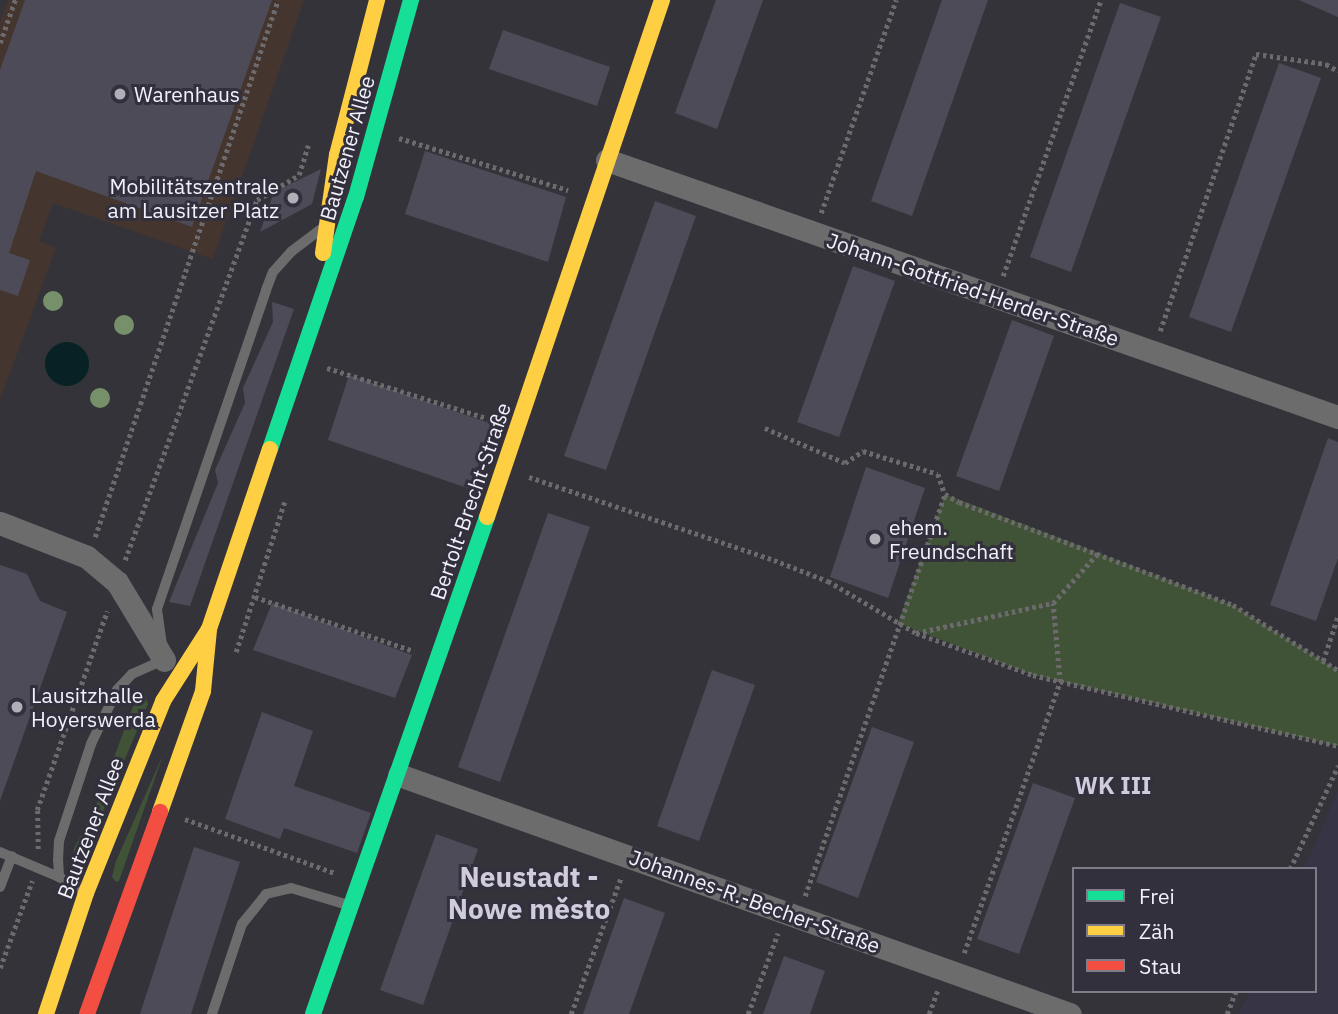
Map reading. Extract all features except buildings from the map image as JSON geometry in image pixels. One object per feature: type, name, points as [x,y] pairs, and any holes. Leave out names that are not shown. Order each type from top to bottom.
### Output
[{"type":"street","name":"Bautzener Allee","points":[[319,307],[326,225],[337,156],[377,0]]},
{"type":"street","name":"Bautzener Allee","points":[[87,1014],[203,691],[209,629],[356,197],[411,0]]},
{"type":"street","name":"Bertolt-Brecht-Straße","points":[[313,1014],[399,775],[662,0]]},
{"type":"street","name":"Johann-Gottfried-Herder-Straße","points":[[607,160],[1338,417]]},
{"type":"street","points":[[0,523],[88,557],[117,582],[168,671]]},
{"type":"street","name":"Bautzener Allee","points":[[46,1014],[86,893],[168,671],[209,629]]},
{"type":"street","name":"Johannes-R.-Becher-Straße","points":[[399,775],[1070,1014]]},
{"type":"lane","points":[[189,727],[168,671],[157,609],[273,272],[292,251],[356,197]]},
{"type":"lane","points":[[59,877],[59,841],[91,744],[117,690],[132,674],[168,671]]},
{"type":"lane","points":[[0,852],[38,865],[86,893]]},
{"type":"lane","points":[[0,887],[12,856]]},
{"type":"lane","points":[[212,1014],[243,924],[266,894],[291,887],[350,906]]},
{"type":"path","points":[[0,43],[15,0]]},
{"type":"path","points":[[102,545],[95,537],[99,523],[278,0]]},
{"type":"path","points":[[814,233],[896,0]]},
{"type":"path","points":[[996,297],[1101,0]]},
{"type":"path","points":[[1153,352],[1256,54],[1326,64],[1338,71]]},
{"type":"path","points":[[399,137],[594,198]]},
{"type":"path","points":[[0,968],[38,865],[37,810],[257,200],[299,175],[310,138]]},
{"type":"path","points":[[327,368],[517,428]]},
{"type":"path","points":[[748,1014],[792,914],[945,494],[938,474],[863,451],[845,463],[765,428]]},
{"type":"path","points":[[503,468],[774,560],[828,581],[916,633],[1060,682],[1338,746]]},
{"type":"path","points":[[945,494],[1100,551],[1241,609],[1338,670]]},
{"type":"path","points":[[916,633],[1053,603],[1100,551]]},
{"type":"path","points":[[255,597],[438,660]]},
{"type":"path","points":[[957,973],[1060,682],[1053,603]]},
{"type":"path","points":[[1323,661],[1338,616]]},
{"type":"path","points":[[1291,867],[1338,766]]},
{"type":"path","points":[[182,818],[359,881]]},
{"type":"path","points":[[571,1014],[629,855]]},
{"type":"path","points":[[1227,1014],[1235,993]]},
{"type":"shaded area","name":"Warenhaus","points":[[8,0],[304,0],[213,259],[53,203],[39,241],[56,248],[0,400],[0,22]]},
{"type":"shaded area","points":[[67,342],[82,349],[89,364],[82,379],[67,386],[52,379],[45,364],[52,349]]},
{"type":"shaded area","points":[[1338,791],[1338,1014],[1239,1014],[1249,993],[1317,993],[1317,867],[1305,867]]},
{"type":"green space","points":[[945,494],[1233,605],[1338,670],[1338,746],[1033,675],[898,623]]},
{"type":"green space","points":[[144,692],[148,704],[79,869],[72,867],[74,848],[96,806],[135,701]]},
{"type":"green space","points":[[163,755],[119,881],[116,882],[112,877],[116,861]]},
{"type":"traffic: fast","points":[[270,449],[356,197],[411,0]]},
{"type":"traffic: fast","points":[[313,1014],[487,517]]},
{"type":"traffic: slow","points":[[323,253],[337,155],[377,0]]},
{"type":"traffic: slow","points":[[487,517],[662,0]]},
{"type":"traffic: slow","points":[[46,1014],[86,893],[163,701],[209,629],[270,449]]},
{"type":"traffic: slow","points":[[160,812],[203,691],[209,630]]},
{"type":"traffic: jam","points":[[87,1014],[160,812]]},
{"type":"place","name":"Warenhaus","points":[[120,94]]},
{"type":"place","name":"Mobilitätszentrale am Lausitzer Platz","points":[[293,198]]},
{"type":"place","name":"ehem. Freundschaft","points":[[875,539]]},
{"type":"place","name":"Lausitzhalle Hoyerswerda","points":[[17,707]]},
{"type":"district","name":"WK III","points":[[1113,786]]},
{"type":"district","name":"Neustadt - Nowe město","points":[[529,893]]}]
